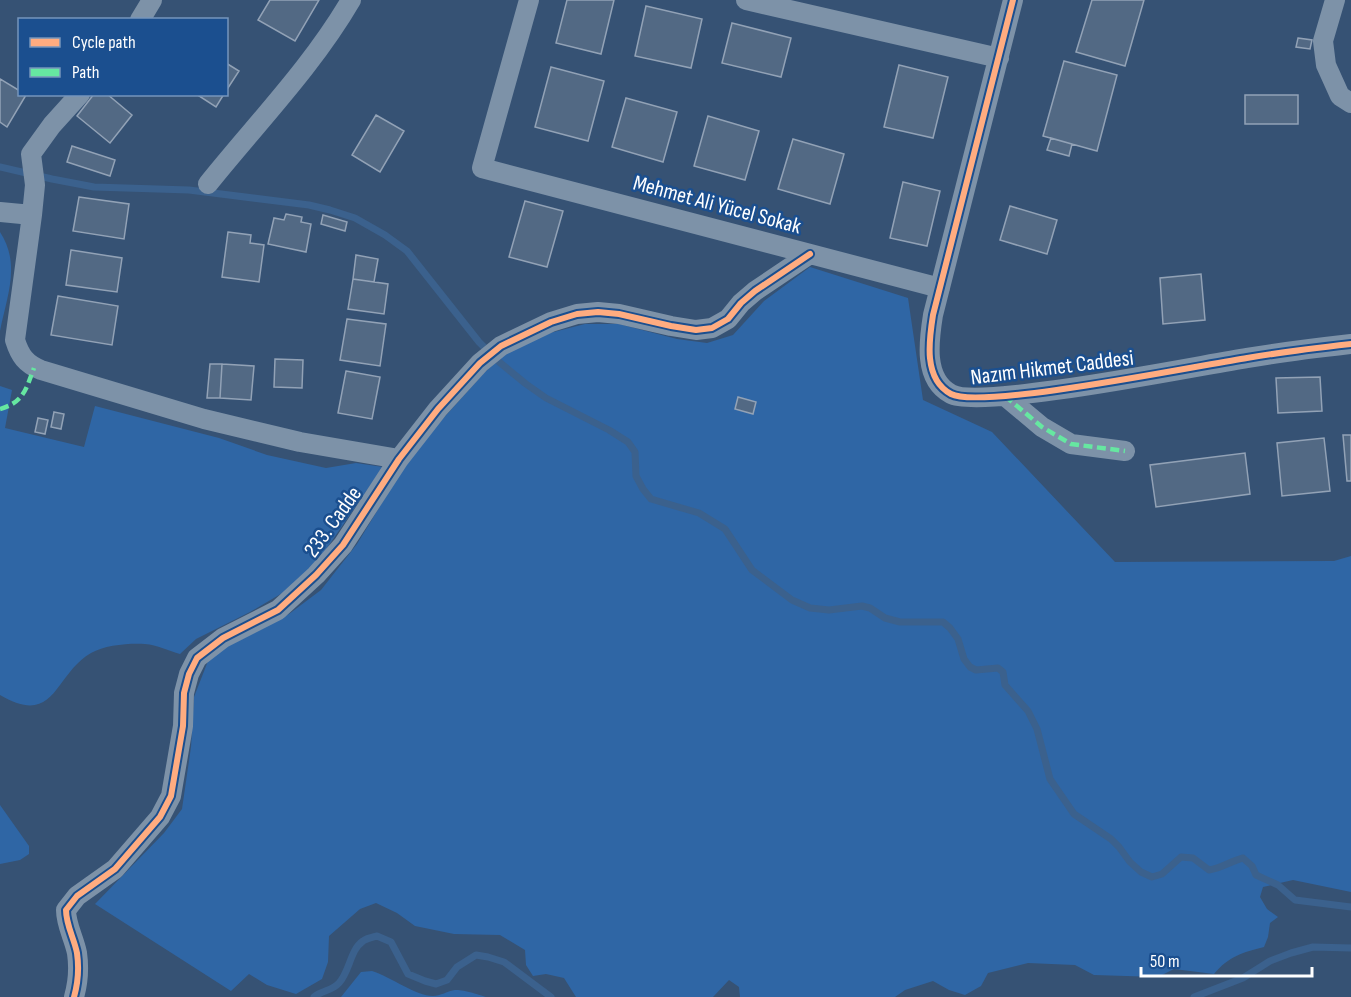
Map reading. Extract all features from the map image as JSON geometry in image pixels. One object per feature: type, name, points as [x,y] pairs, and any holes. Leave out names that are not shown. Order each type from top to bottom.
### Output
[{"type":"street","points":[[141,18],[152,0]]},
{"type":"street","points":[[208,184],[304,68],[334,28],[351,0]]},
{"type":"street","name":"Mehmet Ali Yücel Sokak","points":[[529,0],[482,168],[940,288]]},
{"type":"street","points":[[746,0],[774,3],[999,58]]},
{"type":"street","name":"Nazım Hikmet Caddesi","points":[[1013,0],[940,288],[930,337],[933,374],[942,387],[951,394],[964,398],[1005,396],[1049,391],[1268,354],[1351,344]]},
{"type":"street","points":[[1335,0],[1323,41],[1326,65],[1340,96],[1351,103]]},
{"type":"street","name":"233. Cadde","points":[[78,96],[52,125],[31,154],[35,185],[15,340],[19,353],[28,364],[40,370],[204,419],[300,442],[399,459]]},
{"type":"street","points":[[0,212],[32,215]]},
{"type":"street","name":"233. Cadde","points":[[74,997],[77,985],[77,953],[66,920],[66,910],[77,896],[115,869],[160,817],[173,787],[183,726],[184,693],[189,674],[197,658],[223,638],[278,610],[299,592],[343,545],[399,459],[456,387],[501,346],[551,322],[577,314],[598,312],[618,314],[696,330],[712,328],[728,320],[741,303],[755,291],[810,254]]},
{"type":"street","points":[[1005,396],[1042,427],[1071,444],[1125,451]]},
{"type":"shaded area","points":[[0,232],[10,256],[11,268],[9,293],[0,331]]},
{"type":"shaded area","points":[[810,267],[908,298],[923,400],[992,432],[1115,562],[1334,561],[1351,556],[1351,892],[1293,880],[1263,887],[1260,897],[1267,909],[1278,917],[1270,923],[1264,947],[1236,956],[1214,974],[1174,969],[1158,977],[1094,975],[1075,965],[1028,963],[988,973],[981,986],[965,995],[949,990],[933,981],[905,990],[895,997],[740,997],[739,987],[729,980],[713,997],[576,997],[564,978],[546,974],[533,976],[526,965],[525,950],[500,935],[454,934],[415,926],[397,913],[376,903],[360,909],[329,936],[328,962],[322,979],[296,994],[267,985],[249,974],[231,991],[95,904],[164,833],[182,809],[191,747],[194,697],[208,661],[225,647],[289,614],[321,590],[357,544],[402,470],[431,432],[485,372],[510,350],[542,335],[585,324],[619,324],[677,339],[707,343],[733,335],[764,301]]},
{"type":"shaded area","points":[[0,386],[12,390],[5,428],[84,447],[95,406],[219,438],[267,455],[326,468],[356,463],[383,467],[318,561],[284,592],[196,639],[180,654],[145,644],[117,645],[97,650],[79,662],[44,702],[33,705],[18,704],[0,695]]},
{"type":"shaded area","points":[[0,805],[29,846],[29,854],[20,860],[0,864]]},
{"type":"shaded area","points":[[372,971],[426,995],[436,996],[458,990],[486,997],[341,997],[361,972]]},
{"type":"building","points":[[270,0],[319,0],[295,41],[258,20]]},
{"type":"building","points":[[567,0],[614,0],[601,54],[556,43]]},
{"type":"building","points":[[1092,0],[1144,0],[1125,66],[1076,52]]},
{"type":"building","points":[[646,6],[702,19],[691,68],[635,56]]},
{"type":"building","points":[[732,23],[791,38],[781,77],[722,63]]},
{"type":"building","points":[[1298,38],[1312,40],[1310,49],[1296,47]]},
{"type":"building","points":[[1064,61],[1117,75],[1097,151],[1043,136]]},
{"type":"building","points":[[228,64],[239,71],[228,88]]},
{"type":"building","points":[[899,65],[948,77],[933,138],[884,127]]},
{"type":"building","points":[[551,67],[604,81],[588,141],[535,127]]},
{"type":"building","points":[[0,79],[18,90],[18,96],[25,96],[7,127],[0,122]]},
{"type":"building","points":[[1245,95],[1298,95],[1298,124],[1245,124]]},
{"type":"building","points":[[92,96],[109,96],[132,115],[110,143],[77,116]]},
{"type":"building","points":[[199,96],[223,96],[216,107]]},
{"type":"building","points":[[626,98],[677,112],[663,162],[612,147]]},
{"type":"building","points":[[376,115],[404,131],[380,172],[352,155]]},
{"type":"building","points":[[708,116],[759,131],[745,180],[694,166]]},
{"type":"building","points":[[1051,138],[1072,144],[1069,156],[1047,150]]},
{"type":"building","points":[[793,139],[844,154],[830,204],[778,189]]},
{"type":"building","points":[[72,146],[115,160],[110,176],[67,162]]},
{"type":"building","points":[[903,182],[940,191],[927,246],[890,238]]},
{"type":"building","points":[[79,197],[129,204],[124,239],[73,231]]},
{"type":"building","points":[[525,201],[563,211],[547,267],[509,257]]},
{"type":"building","points":[[1010,206],[1057,220],[1047,254],[1000,240]]},
{"type":"building","points":[[286,214],[302,217],[301,222],[311,224],[306,252],[268,244],[274,218],[284,220]]},
{"type":"building","points":[[323,215],[347,222],[345,231],[321,224]]},
{"type":"building","points":[[228,232],[251,235],[250,243],[264,245],[259,282],[222,277]]},
{"type":"building","points":[[71,250],[122,258],[117,292],[66,285]]},
{"type":"building","points":[[356,255],[378,259],[374,282],[353,279]]},
{"type":"building","points":[[1201,274],[1205,320],[1163,324],[1160,278]]},
{"type":"building","points":[[353,279],[388,284],[384,314],[348,309]]},
{"type":"building","points":[[58,296],[118,306],[112,345],[51,335]]},
{"type":"building","points":[[347,319],[386,324],[380,366],[340,360]]},
{"type":"building","points":[[275,359],[303,360],[302,388],[274,387]]},
{"type":"building","points":[[210,364],[222,364],[220,398],[207,398]]},
{"type":"building","points":[[222,364],[254,366],[251,400],[220,398]]},
{"type":"building","points":[[346,371],[380,377],[372,419],[338,413]]},
{"type":"building","points":[[1320,377],[1322,411],[1278,413],[1276,378]]},
{"type":"building","points":[[738,397],[756,402],[753,414],[735,409]]},
{"type":"building","points":[[54,412],[64,414],[61,429],[51,427]]},
{"type":"building","points":[[38,418],[48,420],[45,434],[35,432]]},
{"type":"building","points":[[1343,435],[1351,435],[1351,481],[1347,481]]},
{"type":"building","points":[[1324,438],[1330,491],[1282,496],[1277,443]]},
{"type":"building","points":[[1245,453],[1250,494],[1156,507],[1150,465]]},
{"type":"waterway","points":[[0,167],[94,187],[189,190],[309,205],[355,218],[407,251],[479,342],[526,384],[546,398],[628,442],[635,452],[636,476],[651,499],[699,513],[725,529],[752,570],[792,600],[810,608],[829,610],[862,606],[870,608],[885,618],[900,622],[943,622],[958,639],[964,659],[970,667],[976,670],[998,668],[1003,672],[1005,685],[1028,711],[1037,729],[1050,779],[1074,814],[1111,839],[1141,872],[1152,877],[1162,874],[1181,857],[1193,858],[1209,870],[1243,858],[1252,866],[1256,875],[1278,885],[1295,900],[1351,907]]},
{"type":"waterway","points":[[314,997],[339,983],[359,945],[366,939],[377,936],[391,942],[408,974],[425,981],[436,984],[447,980],[457,967],[476,955],[504,962],[551,997]]},
{"type":"waterway","points":[[1194,997],[1243,978],[1270,961],[1291,953],[1313,947],[1351,948]]},
{"type":"marked path","points":[[0,409],[14,403],[23,394],[34,368]]},
{"type":"marked path","points":[[1005,396],[1042,427],[1071,444],[1125,451]]},
{"type":"cycle path","points":[[1013,0],[933,315],[930,358],[936,379],[942,387],[951,394],[970,397],[1003,396],[1093,385],[1260,356],[1351,344]]},
{"type":"cycle path","points":[[74,997],[78,958],[66,910],[77,896],[115,869],[160,817],[171,796],[183,726],[184,693],[189,674],[197,658],[223,638],[278,610],[316,575],[343,545],[399,459],[438,409],[480,363],[501,346],[551,322],[577,314],[598,312],[619,314],[696,330],[712,328],[728,319],[755,291],[810,254]]}]
